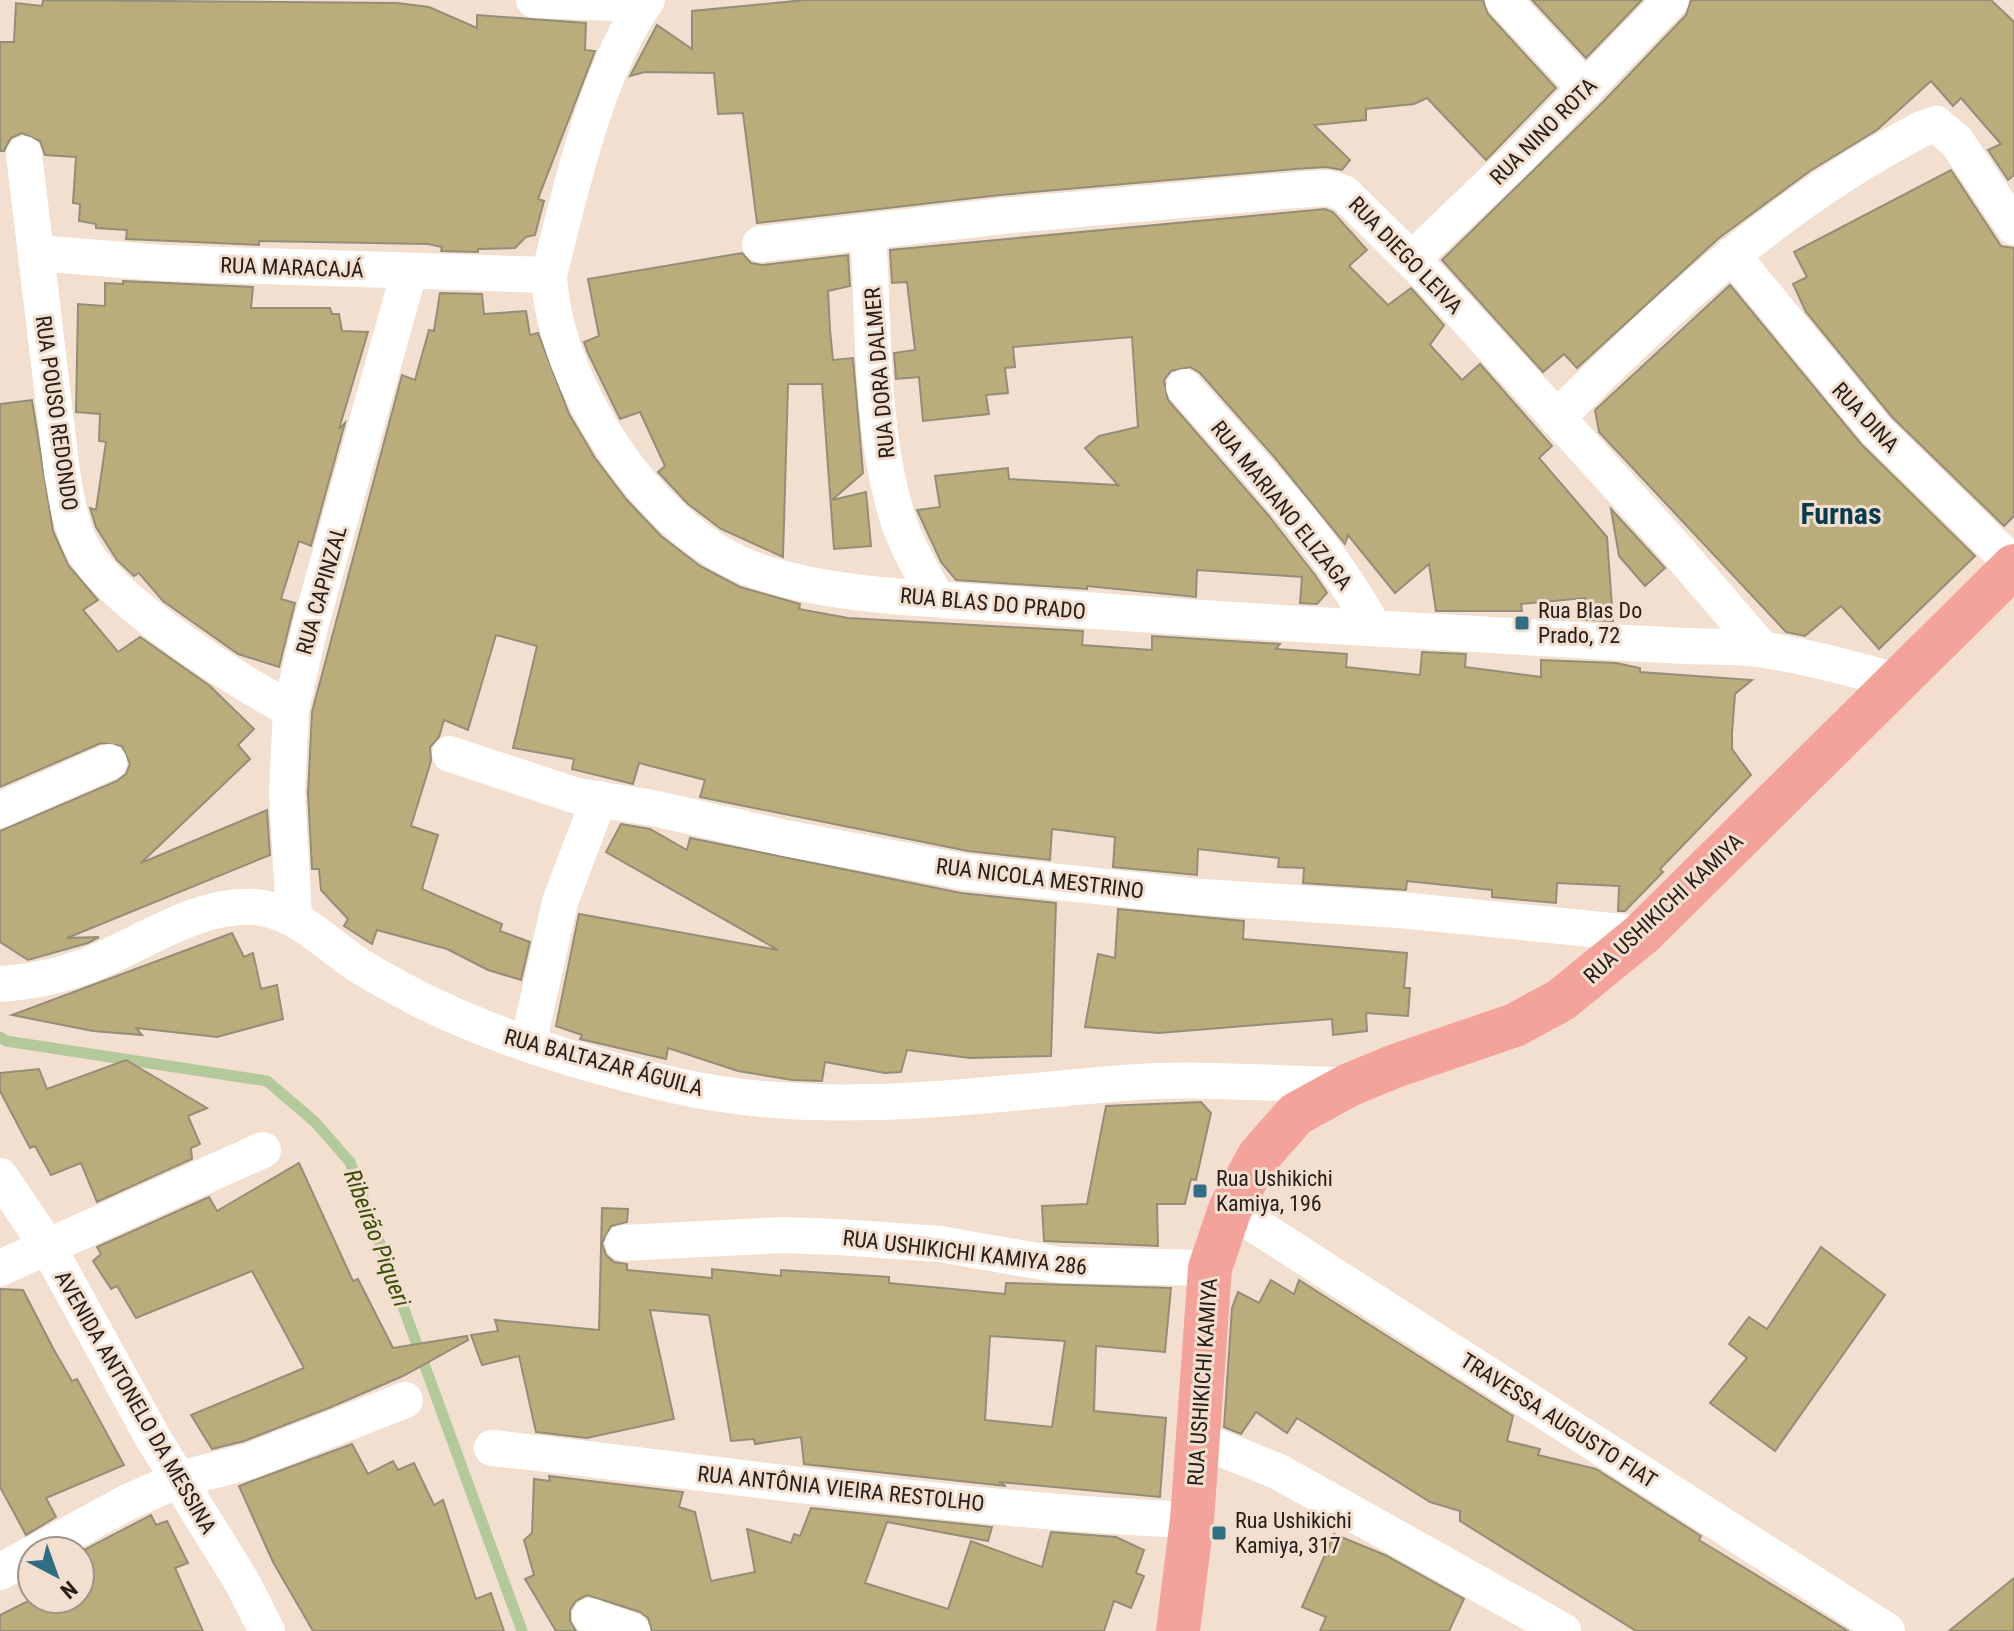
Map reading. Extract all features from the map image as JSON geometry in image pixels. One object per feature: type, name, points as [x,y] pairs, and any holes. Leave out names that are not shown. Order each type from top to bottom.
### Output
[{"type":"main road","name":"RUA USHIKICHI KAMIYA","points":[[1178,1631],[1192,1520],[1210,1268],[1230,1209],[1259,1156],[1296,1114],[1349,1085],[1515,1025],[1561,1000],[1642,934],[2014,566]]},
{"type":"street","points":[[534,0],[615,3],[632,0]]},
{"type":"street","name":"RUA BLAS DO PRADO","points":[[647,0],[611,72],[595,115],[549,275],[554,316],[578,381],[639,485],[665,512],[710,548],[746,567],[819,585],[937,599],[1154,616],[1762,649],[1899,682]]},
{"type":"street","points":[[1503,0],[1586,89]]},
{"type":"street","name":"RUA NINO ROTA","points":[[1412,259],[1586,89],[1671,0]]},
{"type":"street","points":[[1557,418],[1652,323],[1732,255],[1864,161],[1936,124],[1957,142],[2014,227]]},
{"type":"street","name":"RUA POUSO REDONDO","points":[[24,154],[62,472],[70,516],[85,553],[113,584],[166,627],[245,686],[291,709]]},
{"type":"street","name":"RUA DIEGO LEIVA","points":[[760,244],[1002,216],[1327,188],[1355,201],[1412,259],[1692,566],[1762,649]]},
{"type":"street","name":"RUA DORA DALMER","points":[[868,233],[882,445],[894,509],[905,540],[937,599]]},
{"type":"street","name":"RUA MARACAJÁ","points":[[36,253],[162,263],[549,275]]},
{"type":"street","name":"RUA DINA","points":[[1732,255],[1877,431],[2014,566]]},
{"type":"street","name":"RUA CAPINZAL","points":[[294,917],[286,763],[291,709],[306,642],[409,272]]},
{"type":"street","name":"RUA MARIANO ELIZAGA","points":[[1184,387],[1276,493],[1353,590],[1373,627]]},
{"type":"street","name":"RUA NICOLA MESTRINO","points":[[450,754],[544,787],[965,872],[1189,896],[1414,912],[1642,934]]},
{"type":"street","points":[[0,810],[109,762]]},
{"type":"street","points":[[528,1044],[560,902],[599,799]]},
{"type":"street","name":"RUA BALTAZAR ÁGUILA","points":[[8,976],[84,967],[177,925],[235,908],[253,907],[294,917],[379,978],[458,1017],[528,1044],[673,1085],[742,1097],[808,1103],[997,1096],[1127,1082],[1349,1085]]},
{"type":"street","points":[[0,1268],[263,1150]]},
{"type":"street","name":"AVENIDA ANTONELO DA MESSINA","points":[[0,1176],[48,1247],[267,1631]]},
{"type":"street","name":"TRAVESSA AUGUSTO FIAT","points":[[1230,1209],[1887,1631]]},
{"type":"street","name":"RUA USHIKICHI KAMIYA 286","points":[[623,1243],[783,1235],[838,1237],[940,1244],[1060,1265],[1210,1268]]},
{"type":"street","points":[[67,1535],[128,1502],[180,1479],[250,1461],[405,1400]]},
{"type":"street","points":[[1198,1439],[1279,1472],[1563,1631]]},
{"type":"street","name":"RUA ANTÔNIA VIEIRA RESTOLHO","points":[[492,1448],[744,1479],[1109,1517],[1192,1520]]},
{"type":"street","points":[[590,1616],[632,1631]]},
{"type":"building","points":[[43,0],[397,3],[429,7],[477,28],[477,15],[586,23],[585,50],[595,51],[538,199],[544,201],[535,235],[526,237],[515,248],[478,249],[478,252],[441,251],[442,247],[428,244],[259,241],[259,245],[126,239],[127,230],[96,228],[96,224],[79,221],[80,204],[73,203],[76,157],[45,155],[40,141],[22,133],[11,138],[4,151],[0,151],[0,42],[14,42],[16,3],[42,6]]},
{"type":"building","points":[[805,0],[1483,0],[1488,14],[1556,88],[1486,160],[1427,98],[1414,104],[1366,109],[1366,120],[1314,125],[1350,160],[1342,170],[1326,167],[1295,169],[1000,195],[757,223],[743,113],[718,114],[714,73],[645,72],[630,76],[657,25],[692,49],[692,11]]},
{"type":"building","points":[[1532,0],[1642,0],[1586,58]]},
{"type":"building","points":[[1691,0],[1991,0],[2014,22],[2014,175],[2008,180],[1988,150],[2001,144],[1961,98],[1953,106],[1931,81],[1877,130],[1810,171],[1719,238],[1577,368],[1564,354],[1543,372],[1442,260],[1601,104],[1686,15]]},
{"type":"building","points":[[1951,170],[2001,246],[2014,248],[2014,516],[2004,526],[1892,417],[1806,312],[1793,284],[1807,277],[1794,252]]},
{"type":"building","points":[[1325,209],[1333,212],[1367,250],[1349,266],[1388,305],[1411,288],[1444,325],[1430,345],[1462,380],[1480,364],[1552,446],[1539,458],[1607,537],[1613,621],[1586,620],[1585,598],[1521,604],[1522,611],[1436,611],[1429,564],[1395,593],[1348,535],[1345,544],[1276,459],[1200,373],[1190,367],[1171,371],[1164,380],[1168,400],[1269,516],[1315,575],[1327,593],[1317,604],[1300,603],[1302,577],[1197,570],[1196,597],[1087,586],[1087,589],[956,580],[941,562],[917,510],[940,507],[935,476],[1008,468],[1009,479],[1118,485],[1085,448],[1099,436],[1138,427],[1132,337],[1013,347],[1015,367],[1005,368],[1008,393],[986,395],[989,414],[923,421],[919,377],[896,379],[894,353],[915,350],[907,282],[892,283],[890,250]]},
{"type":"building","points":[[742,253],[751,263],[762,265],[848,255],[850,286],[828,291],[830,330],[833,360],[853,358],[863,473],[832,500],[866,492],[871,546],[834,549],[822,384],[788,384],[783,557],[721,529],[688,504],[658,472],[665,466],[640,412],[620,419],[588,353],[584,342],[599,336],[588,279]]},
{"type":"building","points":[[123,281],[253,287],[251,308],[330,308],[332,314],[339,314],[342,331],[368,332],[339,429],[345,423],[311,546],[299,541],[281,599],[295,603],[279,667],[238,654],[163,601],[139,573],[134,576],[117,560],[96,527],[90,508],[96,510],[106,442],[99,441],[100,414],[76,412],[78,304],[105,306],[105,283],[123,284]]},
{"type":"building","points":[[1730,285],[1861,444],[1975,556],[1879,649],[1841,606],[1805,636],[1786,632],[1599,432],[1595,410]]},
{"type":"building","points":[[440,293],[482,294],[484,314],[526,311],[530,335],[538,333],[569,414],[595,458],[626,499],[661,536],[700,566],[740,587],[800,604],[799,609],[848,618],[1083,631],[1082,645],[1152,650],[1152,636],[1280,644],[1276,649],[1347,654],[1346,667],[1420,675],[1422,652],[1466,654],[1465,667],[1541,677],[1541,660],[1616,663],[1640,668],[1640,672],[1752,680],[1735,694],[1732,733],[1732,749],[1751,775],[1660,869],[1663,872],[1625,911],[1618,911],[1619,886],[1557,883],[1556,903],[1492,897],[1492,890],[1407,881],[1406,890],[1303,883],[1304,868],[1278,867],[1279,858],[1198,849],[1197,875],[1113,867],[1115,837],[1052,829],[1050,860],[968,851],[700,797],[705,780],[639,763],[633,784],[572,769],[574,759],[513,748],[537,646],[496,635],[468,730],[444,720],[439,737],[430,747],[431,761],[411,826],[438,835],[422,889],[502,924],[500,931],[530,942],[521,980],[488,970],[447,949],[377,930],[372,944],[344,926],[348,919],[321,890],[319,869],[312,869],[308,793],[312,712],[402,375],[415,380],[429,330],[434,331]]},
{"type":"building","points":[[32,400],[53,531],[68,565],[98,600],[83,610],[118,652],[140,637],[210,686],[254,729],[238,745],[250,759],[141,863],[267,810],[270,855],[67,938],[99,937],[88,943],[28,960],[0,942],[0,831],[117,781],[126,774],[130,764],[122,746],[101,743],[0,787],[0,404]]},
{"type":"building","points":[[1611,509],[1665,568],[1645,586],[1619,556]]},
{"type":"building","points":[[621,824],[650,829],[687,850],[690,838],[961,893],[1056,903],[1051,1056],[970,1058],[907,1050],[901,1072],[885,1073],[825,1062],[822,1081],[792,1080],[738,1071],[668,1048],[666,1059],[580,1039],[582,1035],[556,1026],[579,914],[778,950],[606,852]]},
{"type":"building","points":[[1118,909],[1244,921],[1243,939],[1407,953],[1404,988],[1410,988],[1408,1016],[1366,1013],[1367,1031],[1333,1035],[1332,1019],[1159,1033],[1085,1027],[1098,954],[1115,958]]},
{"type":"building","points":[[232,933],[244,957],[253,953],[261,989],[277,985],[283,1019],[217,1037],[136,1028],[142,1035],[93,1031],[12,1015]]},
{"type":"building","points":[[126,1060],[207,1108],[188,1116],[200,1144],[191,1148],[192,1159],[97,1202],[81,1163],[51,1175],[35,1146],[30,1148],[0,1091],[0,1073],[39,1069],[47,1089]]},
{"type":"building","points":[[1201,1102],[1211,1113],[1196,1180],[1191,1179],[1185,1204],[1157,1204],[1158,1246],[1044,1241],[1042,1206],[1087,1204],[1106,1106]]},
{"type":"building","points":[[299,1163],[353,1281],[358,1279],[393,1348],[467,1336],[468,1340],[403,1376],[331,1407],[244,1441],[212,1449],[191,1415],[304,1368],[252,1271],[136,1318],[117,1286],[111,1289],[93,1261],[101,1254],[97,1247],[209,1197],[217,1211]]},
{"type":"building","points":[[602,1208],[628,1209],[627,1222],[611,1226],[602,1243],[606,1255],[614,1262],[627,1264],[627,1270],[712,1278],[712,1269],[781,1276],[781,1270],[889,1277],[889,1283],[1005,1294],[1006,1283],[1171,1288],[1165,1352],[1096,1346],[1094,1411],[1166,1418],[1160,1497],[999,1482],[1006,1486],[804,1464],[801,1437],[755,1444],[754,1439],[731,1441],[709,1315],[650,1310],[674,1419],[587,1438],[536,1432],[519,1356],[482,1365],[471,1335],[498,1331],[495,1320],[599,1330]],"holes":[[[990,1336],[1065,1341],[1052,1427],[985,1420]]]},
{"type":"building","points":[[1821,1247],[1885,1295],[1775,1451],[1710,1403],[1747,1358],[1729,1344],[1749,1317],[1767,1329]]},
{"type":"building","points":[[1271,1280],[1294,1294],[1299,1280],[1513,1416],[1507,1441],[1540,1449],[1538,1455],[1596,1469],[1701,1536],[1699,1540],[1848,1631],[1636,1631],[1460,1521],[1460,1511],[1430,1502],[1297,1418],[1287,1433],[1256,1412],[1241,1434],[1224,1427],[1232,1308],[1238,1292],[1259,1303]]},
{"type":"building","points":[[0,1289],[23,1290],[54,1350],[72,1381],[77,1379],[124,1465],[46,1498],[56,1517],[26,1535],[0,1487]]},
{"type":"building","points":[[352,1444],[368,1474],[393,1461],[398,1470],[414,1463],[434,1505],[443,1500],[476,1599],[491,1593],[504,1631],[313,1631],[273,1562],[239,1486]]},
{"type":"building","points":[[549,1476],[683,1492],[679,1507],[695,1512],[711,1581],[755,1572],[747,1529],[791,1543],[794,1534],[800,1536],[811,1508],[992,1527],[988,1541],[887,1522],[865,1583],[948,1609],[971,1541],[1042,1567],[1051,1532],[1116,1537],[1144,1550],[1136,1573],[1144,1576],[1131,1608],[1114,1601],[1104,1631],[652,1631],[648,1618],[640,1612],[587,1595],[576,1601],[570,1610],[570,1621],[576,1631],[556,1631],[525,1579],[534,1575],[524,1540],[532,1533],[534,1479],[550,1481]]},
{"type":"building","points":[[151,1515],[156,1525],[167,1521],[188,1563],[175,1568],[203,1631],[0,1631],[0,1615],[16,1607],[16,1615],[96,1615],[96,1544]]},
{"type":"building","points":[[1334,1534],[1385,1555],[1464,1599],[1449,1631],[1320,1631],[1326,1617],[1302,1607]]},
{"type":"building","points":[[2014,1578],[2014,1631],[1949,1631]]},
{"type":"waterway","name":"Ribeirão Piqueri","points":[[0,1037],[6,1041],[267,1081],[315,1122],[350,1162],[522,1631]]},
{"type":"place","name":"Rua Blas Do Prado, 72","points":[[1522,623]]},
{"type":"place","name":"Rua Ushikichi Kamiya, 196","points":[[1200,1191]]},
{"type":"place","name":"Rua Ushikichi Kamiya, 317","points":[[1219,1533]]},
{"type":"district","name":"Furnas","points":[[1841,514]]}]
